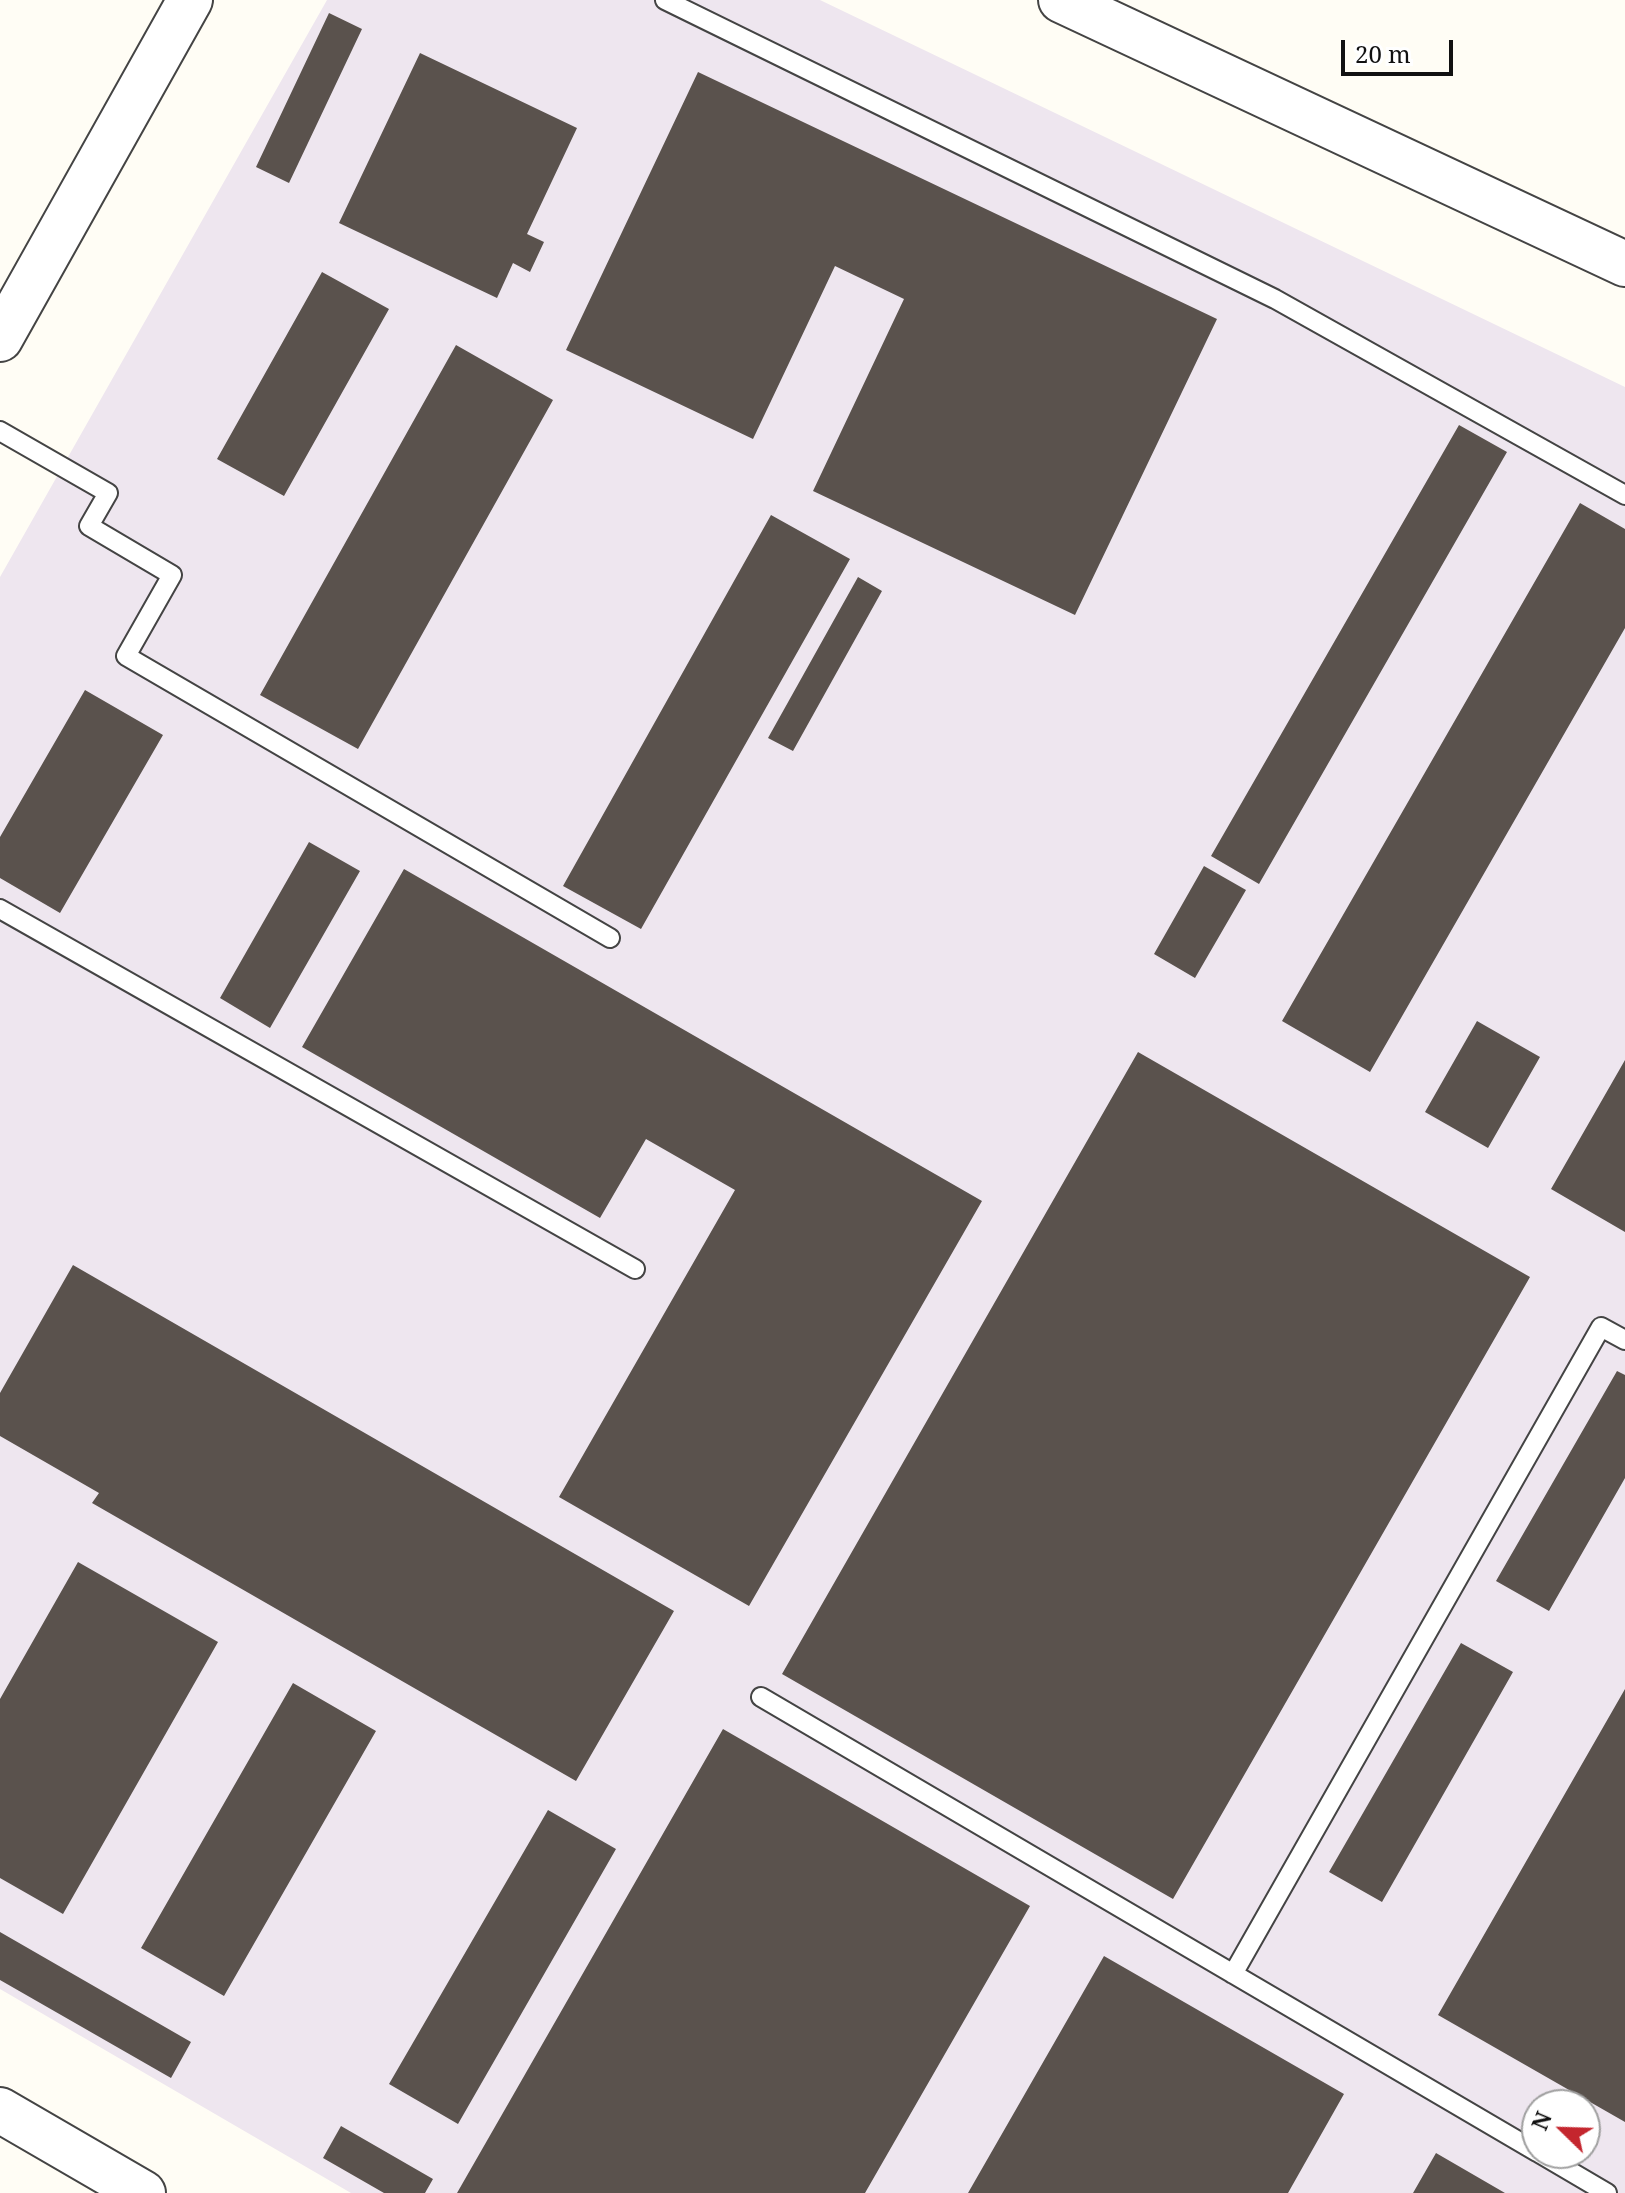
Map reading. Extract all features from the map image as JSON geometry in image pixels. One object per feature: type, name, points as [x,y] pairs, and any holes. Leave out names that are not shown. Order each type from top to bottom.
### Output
[{"type":"street","points":[[0,339],[190,0]]},
{"type":"street","points":[[1061,0],[1625,264]]},
{"type":"street","points":[[0,2110],[143,2193]]},
{"type":"lane","points":[[665,0],[1275,299],[1625,495]]},
{"type":"lane","points":[[0,431],[108,493],[89,526],[172,575],[126,656],[610,938]]},
{"type":"lane","points":[[0,909],[635,1269]]},
{"type":"lane","points":[[1233,1974],[1601,1327],[1625,1340]]},
{"type":"lane","points":[[761,1697],[1521,2142]]},
{"type":"lane","points":[[1567,2169],[1607,2193]]},
{"type":"shaded area","points":[[327,0],[820,0],[1625,387],[1625,2193],[351,2193],[0,1989],[0,577]]},
{"type":"building","points":[[329,13],[362,29],[289,183],[256,167]]},
{"type":"building","points":[[420,53],[577,128],[527,234],[544,242],[530,272],[513,263],[497,298],[339,223]]},
{"type":"building","points":[[698,72],[1217,319],[1075,615],[813,491],[904,299],[835,266],[753,439],[566,350]]},
{"type":"building","points":[[322,272],[389,309],[284,496],[217,459]]},
{"type":"building","points":[[456,345],[553,400],[358,749],[260,695]]},
{"type":"building","points":[[1459,425],[1507,452],[1259,884],[1211,856]]},
{"type":"building","points":[[1580,503],[1625,529],[1625,628],[1370,1072],[1282,1021]]},
{"type":"building","points":[[771,515],[850,559],[641,929],[563,886]]},
{"type":"building","points":[[858,577],[882,591],[793,751],[768,738]]},
{"type":"building","points":[[85,690],[163,735],[60,913],[0,878],[0,837]]},
{"type":"building","points":[[309,842],[360,871],[270,1028],[220,998]]},
{"type":"building","points":[[1204,866],[1246,890],[1195,978],[1154,954]]},
{"type":"building","points":[[404,869],[982,1201],[749,1606],[559,1497],[735,1190],[646,1139],[600,1218],[302,1047]]},
{"type":"building","points":[[1477,1021],[1540,1057],[1488,1148],[1425,1112]]},
{"type":"building","points":[[1138,1052],[1530,1277],[1173,1899],[782,1674]]},
{"type":"building","points":[[1625,1060],[1625,1232],[1551,1189]]},
{"type":"building","points":[[73,1265],[674,1611],[576,1781],[92,1503],[99,1493],[0,1436],[0,1393]]},
{"type":"building","points":[[1617,1371],[1625,1375],[1625,1478],[1549,1611],[1496,1581]]},
{"type":"building","points":[[78,1562],[218,1642],[63,1914],[0,1878],[0,1699]]},
{"type":"building","points":[[1461,1643],[1513,1672],[1382,1902],[1329,1872]]},
{"type":"building","points":[[293,1683],[376,1731],[224,1996],[141,1948]]},
{"type":"building","points":[[1625,1689],[1625,2122],[1601,2108],[1601,2089],[1567,2089],[1438,2015]]},
{"type":"building","points":[[723,1729],[1030,1906],[865,2193],[457,2193]]},
{"type":"building","points":[[548,1810],[616,1849],[458,2124],[389,2084]]},
{"type":"building","points":[[0,1932],[191,2042],[171,2078],[0,1980]]},
{"type":"building","points":[[1104,1956],[1344,2094],[1288,2193],[968,2193]]},
{"type":"building","points":[[341,2126],[433,2179],[425,2193],[384,2193],[323,2158]]},
{"type":"building","points":[[1436,2153],[1505,2193],[1413,2193]]}]
